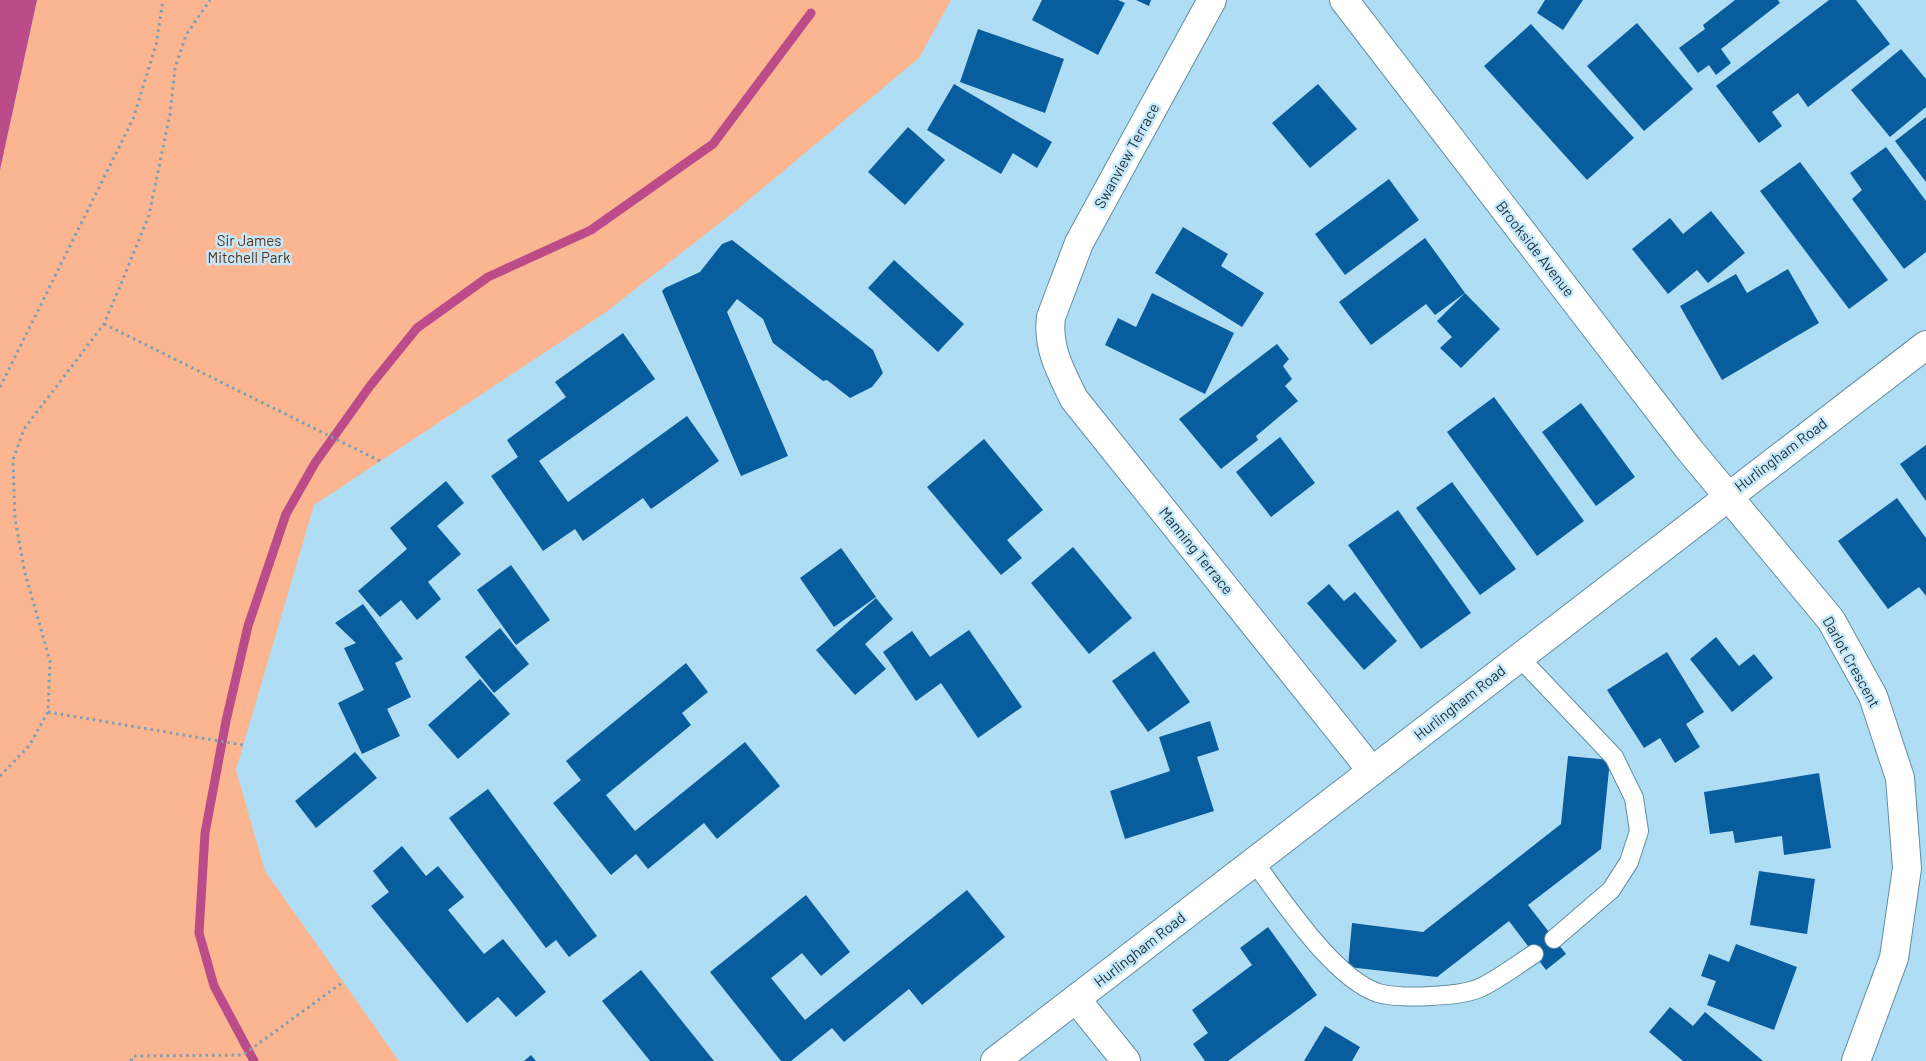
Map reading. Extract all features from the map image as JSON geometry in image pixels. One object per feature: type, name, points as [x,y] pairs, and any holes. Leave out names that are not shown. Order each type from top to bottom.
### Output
[{"type":"street","name":"Swanview Terrace","points":[[1051,317],[1079,243],[1212,0]]},
{"type":"street","name":"Brookside Avenue","points":[[1344,0],[1682,440],[1728,496]]},
{"type":"street","name":"Manning Terrace","points":[[1051,317],[1049,330],[1055,361],[1074,399],[1372,771]]},
{"type":"street","name":"Hurlingham Road","points":[[995,1061],[1926,345]]},
{"type":"street","name":"Darlot Crescent","points":[[1728,496],[1831,620],[1873,696],[1900,778],[1907,868],[1894,958],[1856,1061]]},
{"type":"street","points":[[1076,999],[1126,1061]]},
{"type":"lane","points":[[1519,657],[1614,757],[1634,798],[1639,831],[1629,862],[1611,890],[1554,939]]},
{"type":"lane","points":[[1254,862],[1317,944],[1336,965],[1354,979],[1378,993],[1416,997],[1453,995],[1482,987],[1534,954]]},
{"type":"path","points":[[0,387],[133,119],[156,45],[163,0]]},
{"type":"path","points":[[0,776],[29,746],[48,712],[50,661],[25,573],[15,519],[13,460],[24,429],[104,324],[149,216],[170,114],[175,68],[186,35],[210,0]]},
{"type":"path","points":[[104,324],[380,461]]},
{"type":"path","points":[[48,712],[243,745]]},
{"type":"path","points":[[131,1061],[133,1056],[243,1055],[343,982]]},
{"type":"green space","name":"Sir James Mitchell Park","points":[[37,0],[951,0],[919,58],[739,208],[606,312],[314,505],[236,770],[265,871],[399,1061],[0,1061],[0,170]]},
{"type":"shaded area","points":[[0,0],[37,0],[0,170]]},
{"type":"building","points":[[1042,0],[1118,0],[1125,3],[1098,55],[1032,20]]},
{"type":"building","points":[[1136,0],[1151,0],[1149,6]]},
{"type":"building","points":[[1545,0],[1583,0],[1563,30],[1537,13]]},
{"type":"building","points":[[1735,0],[1778,0],[1780,3],[1721,49],[1731,63],[1716,75],[1709,65],[1698,73],[1679,48],[1705,29],[1703,25]]},
{"type":"building","points":[[1829,0],[1856,0],[1890,44],[1808,107],[1798,93],[1772,112],[1782,126],[1759,143],[1716,86]]},
{"type":"building","points":[[1637,23],[1693,89],[1644,131],[1587,66]]},
{"type":"building","points":[[1531,24],[1634,138],[1587,180],[1484,66]]},
{"type":"building","points":[[978,29],[1064,59],[1045,113],[960,82]]},
{"type":"building","points":[[1901,49],[1926,79],[1926,107],[1890,137],[1851,90]]},
{"type":"building","points":[[954,84],[1052,142],[1037,168],[1013,153],[1001,174],[927,130]]},
{"type":"building","points":[[1318,84],[1357,129],[1310,168],[1272,123]]},
{"type":"building","points":[[1926,117],[1926,182],[1895,141]]},
{"type":"building","points":[[908,127],[945,160],[905,205],[868,172]]},
{"type":"building","points":[[1886,147],[1926,201],[1926,252],[1904,269],[1852,199],[1862,190],[1850,173]]},
{"type":"building","points":[[1800,162],[1888,280],[1849,309],[1760,191]]},
{"type":"building","points":[[1389,179],[1419,220],[1345,275],[1315,234]]},
{"type":"building","points":[[1711,211],[1745,253],[1708,283],[1697,270],[1668,294],[1632,249],[1670,218],[1683,234]]},
{"type":"building","points":[[1183,227],[1228,254],[1221,266],[1264,293],[1242,327],[1155,273]]},
{"type":"building","points":[[1425,238],[1465,293],[1435,315],[1426,304],[1371,345],[1339,302]]},
{"type":"building","points":[[732,240],[873,350],[883,373],[872,387],[850,398],[827,380],[823,381],[773,343],[763,319],[737,299],[727,312],[788,456],[741,476],[662,291],[700,272],[722,244]]},
{"type":"building","points":[[894,260],[964,324],[938,352],[868,288]]},
{"type":"building","points":[[1788,269],[1819,323],[1722,380],[1680,306],[1736,274],[1747,293]]},
{"type":"building","points":[[1152,293],[1234,333],[1205,394],[1105,345],[1118,318],[1136,327]]},
{"type":"building","points":[[1465,293],[1500,329],[1461,368],[1440,348],[1452,337],[1437,321]]},
{"type":"building","points":[[623,333],[655,379],[539,461],[568,502],[687,416],[719,461],[651,509],[643,498],[583,541],[575,529],[543,551],[491,476],[518,457],[507,440],[566,397],[555,382]]},
{"type":"building","points":[[1277,344],[1289,359],[1283,366],[1292,379],[1285,386],[1298,401],[1256,436],[1258,440],[1221,469],[1179,419]]},
{"type":"building","points":[[1494,397],[1584,521],[1537,556],[1447,432]]},
{"type":"building","points":[[1581,403],[1635,477],[1596,506],[1542,432]]},
{"type":"building","points":[[1280,437],[1315,483],[1271,517],[1236,472]]},
{"type":"building","points":[[984,439],[1043,510],[1007,540],[1022,558],[1001,575],[927,487]]},
{"type":"building","points":[[1926,445],[1926,501],[1900,464]]},
{"type":"building","points":[[446,481],[464,503],[437,526],[461,554],[428,582],[441,599],[417,620],[401,600],[380,617],[358,591],[407,549],[390,528]]},
{"type":"building","points":[[1452,482],[1516,569],[1480,595],[1416,508]]},
{"type":"building","points":[[1897,498],[1926,538],[1926,596],[1919,587],[1888,609],[1838,541]]},
{"type":"building","points":[[1398,510],[1471,613],[1421,649],[1348,545]]},
{"type":"building","points":[[1073,547],[1132,618],[1089,654],[1031,583]]},
{"type":"building","points":[[841,548],[876,597],[834,627],[800,578]]},
{"type":"building","points":[[511,565],[550,620],[516,645],[477,590]]},
{"type":"building","points":[[1329,584],[1344,601],[1355,592],[1397,641],[1364,670],[1307,603]]},
{"type":"building","points":[[876,598],[893,619],[865,644],[886,669],[855,695],[816,650]]},
{"type":"building","points":[[363,604],[403,659],[395,663],[411,697],[387,709],[400,736],[362,754],[338,703],[364,690],[344,648],[356,643],[335,623]]},
{"type":"building","points":[[500,628],[529,664],[494,693],[465,657]]},
{"type":"building","points":[[969,630],[1022,707],[978,738],[941,683],[916,701],[883,652],[912,631],[930,657]]},
{"type":"building","points":[[1716,637],[1739,666],[1754,654],[1773,678],[1732,712],[1690,659]]},
{"type":"building","points":[[1154,651],[1190,702],[1148,732],[1112,681]]},
{"type":"building","points":[[1667,652],[1704,712],[1686,724],[1700,747],[1675,763],[1660,738],[1644,748],[1607,690]]},
{"type":"building","points":[[686,663],[708,692],[682,713],[691,725],[606,795],[635,831],[745,742],[780,786],[717,839],[704,823],[648,869],[636,854],[611,875],[553,803],[581,780],[566,761]]},
{"type":"building","points":[[480,679],[510,714],[458,759],[428,725]]},
{"type":"building","points":[[1210,721],[1219,750],[1197,757],[1214,811],[1125,839],[1110,791],[1170,771],[1159,737]]},
{"type":"building","points":[[355,752],[377,778],[316,828],[295,801]]},
{"type":"building","points":[[1568,756],[1610,760],[1601,849],[1528,905],[1566,954],[1546,970],[1509,921],[1437,977],[1348,967],[1352,923],[1423,932],[1561,824]]},
{"type":"building","points":[[1819,773],[1831,848],[1784,855],[1782,836],[1735,843],[1733,831],[1710,834],[1704,792]]},
{"type":"building","points":[[488,789],[597,936],[569,957],[556,940],[546,948],[449,818]]},
{"type":"building","points":[[402,846],[426,876],[438,866],[464,897],[448,910],[484,954],[503,939],[546,992],[516,1017],[498,997],[467,1023],[371,906],[389,892],[373,871]]},
{"type":"building","points":[[1759,871],[1815,879],[1807,934],[1750,925]]},
{"type":"building","points":[[967,890],[1005,937],[922,1005],[909,989],[844,1042],[832,1028],[791,1061],[781,1061],[710,972],[806,895],[850,952],[821,976],[802,953],[771,978],[805,1020]]},
{"type":"building","points":[[1268,927],[1317,995],[1228,1061],[1205,1061],[1193,1044],[1208,1033],[1192,1010],[1252,965],[1240,948]]},
{"type":"building","points":[[1736,944],[1797,967],[1774,1030],[1707,1005],[1716,981],[1701,976],[1709,954],[1729,962]]},
{"type":"building","points":[[641,970],[714,1061],[650,1061],[602,1001]]},
{"type":"building","points":[[1670,1007],[1693,1026],[1705,1012],[1763,1061],[1683,1061],[1649,1032]]},
{"type":"building","points":[[1325,1026],[1360,1047],[1352,1061],[1304,1061]]},
{"type":"building","points":[[531,1055],[536,1061],[524,1061]]},
{"type":"waterway","points":[[254,1061],[214,986],[199,933],[205,833],[226,721],[248,626],[286,514],[315,463],[370,386],[417,328],[488,277],[591,230],[713,144],[811,13]]}]
